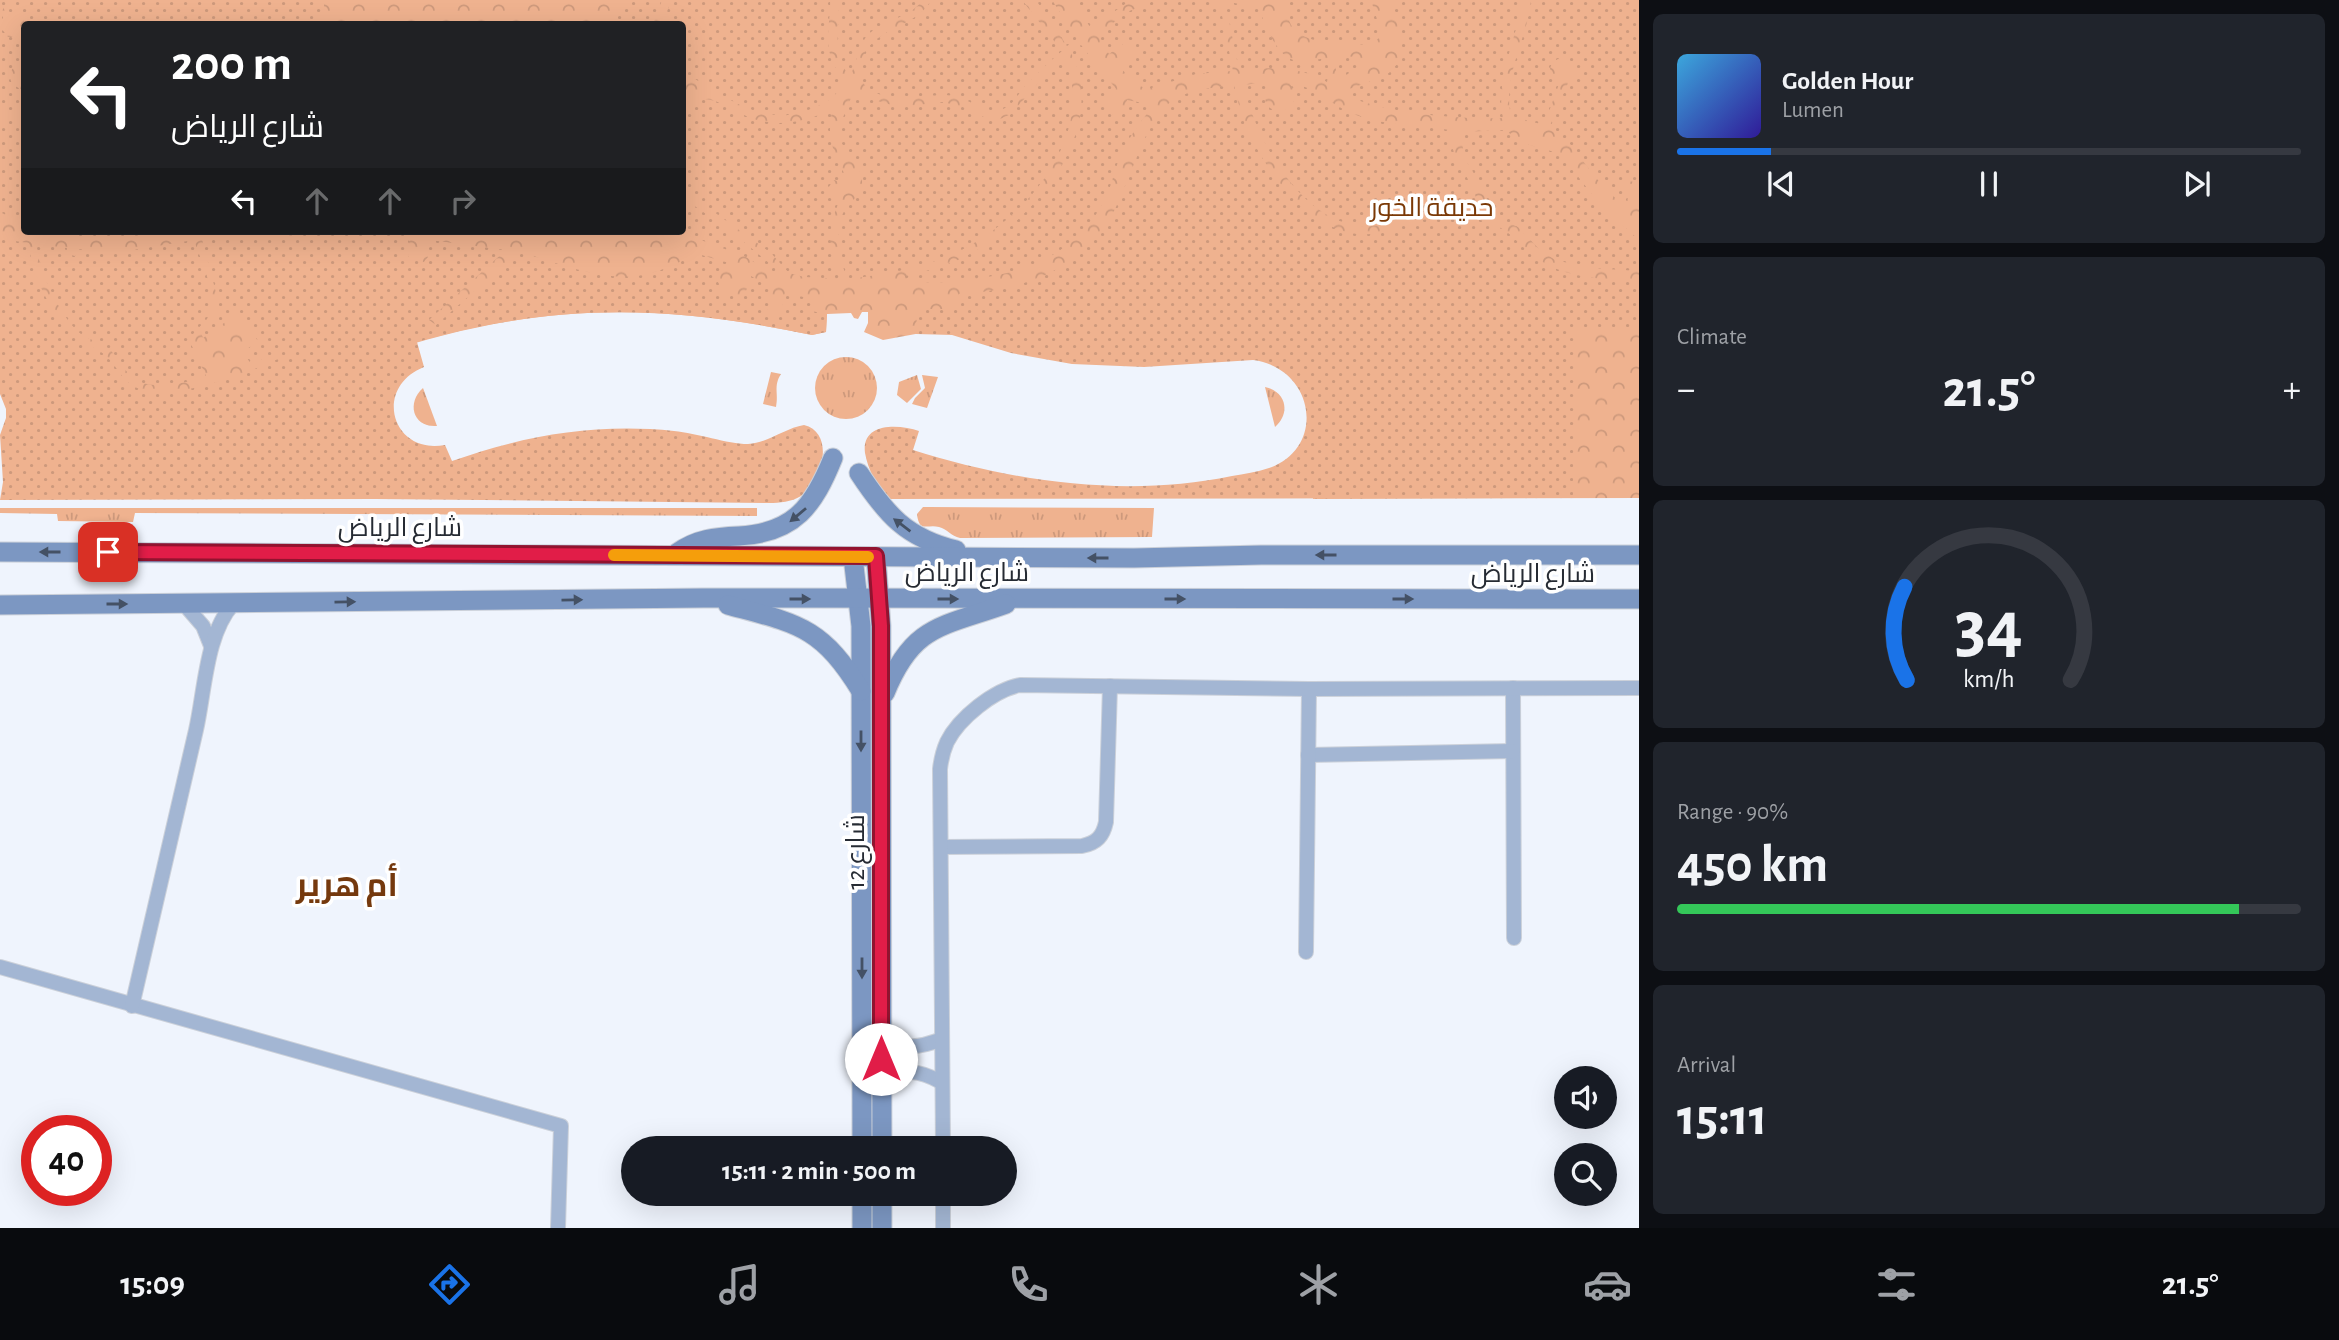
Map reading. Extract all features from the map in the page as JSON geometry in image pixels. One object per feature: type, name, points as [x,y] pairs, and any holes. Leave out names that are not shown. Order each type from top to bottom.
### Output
[{"type":"main road","points":[[674,555],[706,539],[766,533],[790,522],[816,496],[834,458]]},
{"type":"main road","points":[[859,473],[885,510],[905,528],[931,543],[988,557]]},
{"type":"main road","name":"شارع الرياض","points":[[0,552],[845,557],[1639,555]]},
{"type":"main road","name":"شارع 12","points":[[882,1136],[881,704],[887,598],[884,556]]},
{"type":"main road","points":[[835,599],[844,581],[845,557]]},
{"type":"main road","name":"شارع 12","points":[[845,557],[858,599],[861,626],[862,1136]]},
{"type":"main road","points":[[703,598],[788,621],[804,629],[834,651],[861,691]]},
{"type":"main road","name":"شارع الرياض","points":[[0,605],[703,598],[1639,599]]},
{"type":"main road","points":[[881,704],[902,658],[917,641],[951,622],[1022,599]]},
{"type":"main road","points":[[862,1206],[862,1228]]},
{"type":"main road","points":[[882,1206],[882,1228]]},
{"type":"street","points":[[184,604],[203,626],[211,646]]},
{"type":"street","points":[[132,1006],[198,718],[211,646],[218,623],[233,604]]},
{"type":"street","points":[[941,847],[1082,846],[1099,838],[1106,821],[1110,686]]},
{"type":"street","points":[[943,1136],[940,769],[946,744],[961,722],[993,696],[1011,687],[1639,688]]},
{"type":"street","points":[[1513,688],[1514,938]]},
{"type":"street","points":[[1306,952],[1309,689]]},
{"type":"street","points":[[1308,755],[1513,751]]},
{"type":"street","points":[[0,967],[561,1126],[558,1228]]},
{"type":"street","points":[[881,1038],[892,1044],[912,1047],[942,1039]]},
{"type":"street","points":[[882,1081],[894,1074],[911,1071],[942,1082]]},
{"type":"street","points":[[943,1206],[943,1228]]},
{"type":"green space","name":"حديقة الخور","points":[[0,0],[1639,0],[1639,498],[1313,499],[1311,405],[1293,360],[975,330],[921,333],[883,340],[864,332],[868,323],[868,312],[862,312],[858,319],[851,313],[827,314],[826,332],[812,335],[698,316],[592,313],[539,317],[431,338],[374,356],[375,499],[0,351]]},
{"type":"green space","points":[[0,0],[324,0],[324,21],[24,21],[21,14],[7,13]]},
{"type":"green space","points":[[626,0],[662,0],[654,21],[609,21]]},
{"type":"green space","points":[[671,0],[830,0],[828,40],[840,85],[828,100],[798,113],[780,115],[747,108],[686,74],[686,21],[664,21]]},
{"type":"green space","points":[[838,0],[923,0],[910,11],[880,26],[866,37],[851,74],[847,73],[840,55]]},
{"type":"green space","points":[[931,0],[1022,0],[1062,51],[1010,104],[999,110],[986,109],[955,96],[898,97],[870,90],[863,81],[861,67],[865,54],[881,36],[914,18]]},
{"type":"green space","points":[[1036,0],[1052,0],[1077,39],[1067,46]]},
{"type":"green space","points":[[1073,0],[1131,0],[1090,27]]},
{"type":"green space","points":[[1156,0],[1219,0],[1233,71],[1196,74],[1148,89],[1140,86],[1119,67],[1135,54],[1126,42],[1109,54],[1098,35],[1127,12]]},
{"type":"green space","points":[[1290,0],[1371,0],[1380,29],[1379,38],[1369,45],[1328,43],[1301,35],[1292,27],[1288,16]]},
{"type":"green space","points":[[1392,0],[1522,0],[1504,73],[1501,103],[1503,118],[1419,114],[1375,105],[1341,92],[1385,76],[1399,60],[1402,41]]},
{"type":"green space","points":[[1531,0],[1639,0],[1639,183],[1624,180],[1628,195],[1627,206],[1622,205],[1596,178],[1570,144],[1549,128],[1568,83],[1574,76],[1575,68],[1570,61],[1558,59],[1550,67],[1552,79],[1559,84],[1544,125],[1511,116],[1509,101],[1512,72]]},
{"type":"green space","points":[[1225,1],[1258,8],[1273,40],[1290,59],[1305,62],[1326,58],[1329,70],[1327,82],[1295,70],[1239,70]]},
{"type":"green space","points":[[0,12],[3,17],[1,28],[8,37],[21,35],[21,64],[14,66],[9,75],[12,84],[21,89],[21,112],[0,112]]},
{"type":"green space","points":[[1081,45],[1116,89],[1108,99],[1108,113],[1119,116],[1123,114],[1127,100],[1154,105],[1126,144],[1107,194],[1085,229],[1056,253],[1000,275],[940,282],[920,282],[901,277],[968,255],[993,240],[1040,196],[1059,170],[1073,142],[1081,112],[1080,82],[1071,53]]},
{"type":"green space","points":[[1339,56],[1359,57],[1361,64],[1341,79],[1336,68]]},
{"type":"green space","points":[[1065,58],[1072,88],[1071,118],[1062,148],[1047,175],[1027,201],[1003,223],[951,255],[900,271],[847,279],[840,253],[839,226],[845,210],[858,195],[862,183],[859,169],[840,137],[841,125],[851,98],[867,98],[899,107],[943,102],[963,107],[988,119],[1000,119],[1011,114]]},
{"type":"green space","points":[[1267,82],[1269,86],[1265,99],[1275,111],[1293,105],[1294,91],[1290,84],[1293,83],[1310,89],[1362,117],[1386,123],[1450,130],[1454,153],[1473,190],[1479,213],[1426,210],[1373,226],[1348,224],[1326,214],[1305,198],[1287,178],[1260,131],[1243,85]]},
{"type":"green space","points":[[1234,85],[1248,131],[1264,161],[1287,192],[1317,219],[1334,228],[1371,234],[1434,218],[1471,218],[1500,228],[1552,267],[1601,279],[1639,280],[1639,330],[1575,330],[1573,498],[885,499],[865,453],[865,443],[869,435],[883,428],[902,427],[919,431],[913,450],[991,471],[1111,486],[1192,483],[1255,472],[1288,458],[1300,444],[1306,427],[1306,410],[1301,392],[1290,377],[1274,366],[1253,360],[1144,367],[1072,364],[1011,353],[952,335],[916,334],[917,309],[958,309],[959,294],[1026,282],[1047,274],[1084,250],[1100,233],[1113,213],[1148,132],[1162,110],[1175,99],[1191,92]]},
{"type":"green space","points":[[704,99],[710,100],[755,119],[778,123],[812,117],[833,108],[830,137],[842,168],[844,183],[834,180],[828,188],[830,197],[840,200],[833,220],[831,240],[841,279],[804,277],[789,273],[771,253],[703,204],[686,186],[686,113],[692,104]]},
{"type":"green space","points":[[0,117],[21,117],[21,222],[0,212]]},
{"type":"green space","points":[[1506,130],[1519,142],[1558,153],[1563,157],[1600,205],[1639,240],[1639,271],[1591,268],[1555,260],[1539,249],[1518,227],[1489,215],[1486,193],[1465,159],[1460,132]]},
{"type":"green space","points":[[686,200],[732,232],[775,268],[777,273],[773,274],[746,257],[686,234]]},
{"type":"green space","points":[[69,235],[140,235],[105,238]]},
{"type":"green space","points":[[407,235],[408,256],[411,260],[424,262],[428,257],[430,240],[506,250],[429,320],[436,325],[519,252],[583,271],[615,276],[654,272],[698,254],[729,263],[730,266],[721,272],[718,282],[723,292],[738,296],[746,291],[751,276],[773,289],[767,312],[780,316],[785,293],[813,299],[811,311],[827,314],[826,332],[812,335],[710,318],[614,312],[567,314],[469,329],[417,342],[424,367],[408,377],[398,389],[394,403],[395,417],[401,430],[412,440],[427,445],[445,445],[452,461],[507,444],[589,430],[674,431],[748,444],[804,425],[814,430],[820,438],[823,448],[820,470],[815,481],[801,496],[773,503],[375,499],[0,500],[3,482],[0,435],[6,409],[0,394],[0,239],[29,243],[33,266],[44,294],[74,337],[102,353],[128,383],[141,389],[165,392],[216,382],[278,359],[275,353],[251,364],[243,352],[258,341],[238,313],[203,338],[201,332],[214,318],[219,304],[202,239]]},
{"type":"green space","points":[[194,240],[212,299],[209,316],[193,334],[190,342],[207,378],[159,385],[143,383],[133,378],[110,350],[81,334],[74,327],[58,305],[45,279],[37,244],[67,248],[66,254],[75,256],[76,249],[121,252]]},
{"type":"green space","points":[[840,357],[852,357],[868,366],[875,376],[875,400],[868,410],[852,419],[840,419],[829,414],[820,405],[815,394],[815,382],[820,371],[829,362]]},
{"type":"green space","points":[[771,372],[781,374],[777,382],[776,407],[763,404]]},
{"type":"green space","points":[[917,375],[921,389],[907,403],[897,395],[899,382]]},
{"type":"green space","points":[[922,375],[938,377],[927,408],[912,404],[925,388]]},
{"type":"green space","points":[[1265,387],[1278,393],[1284,403],[1283,415],[1275,427]]},
{"type":"green space","points":[[423,388],[437,426],[422,423],[415,413],[415,401]]},
{"type":"green space","points":[[923,507],[1154,508],[1152,537],[960,538],[939,527],[922,526],[917,514]]},
{"type":"green space","points":[[0,508],[757,508],[757,516],[135,513],[133,522],[58,521],[57,514],[0,513]]},
{"type":"slow traffic","points":[[614,555],[868,557]]},
{"type":"district","name":"أم هرير","points":[[347,884]]},
{"type":"route","points":[[108,552],[876,556],[881,626],[881,1059]]}]
